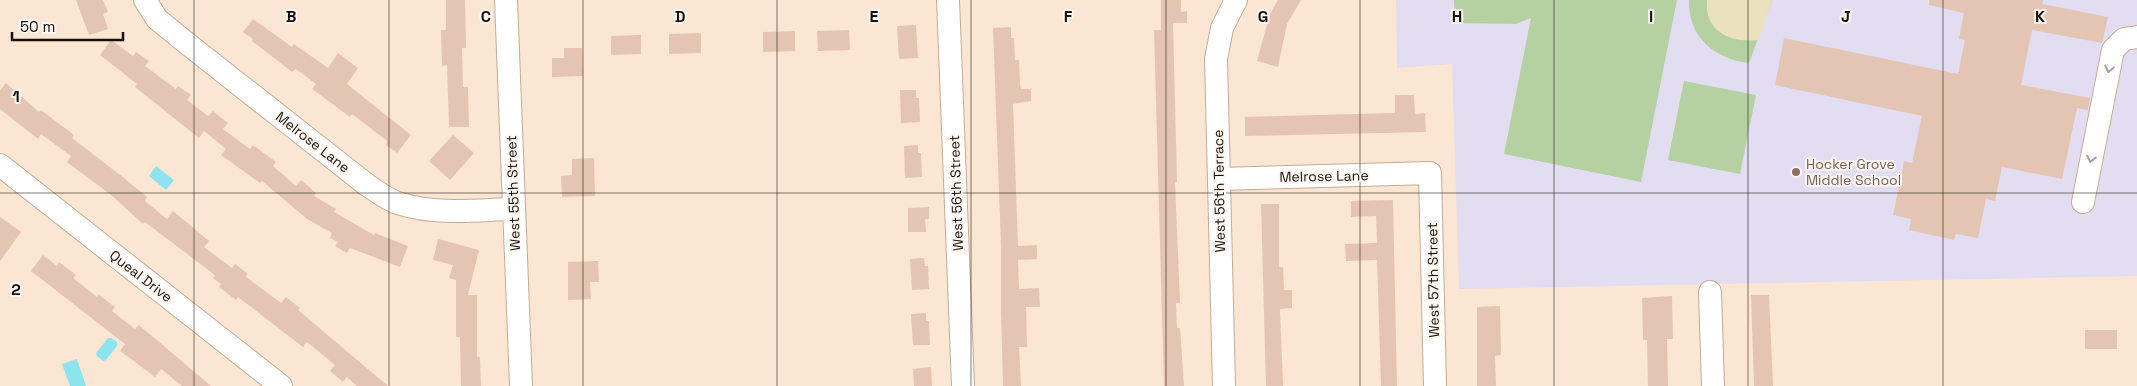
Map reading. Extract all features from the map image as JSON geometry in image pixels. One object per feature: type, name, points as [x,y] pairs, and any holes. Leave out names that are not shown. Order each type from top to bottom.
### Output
[{"type":"street","name":"Melrose Lane","points":[[145,0],[157,18],[184,41],[367,185],[387,198],[400,204],[437,211],[513,209]]},
{"type":"street","name":"West 55th Street","points":[[506,0],[521,386]]},
{"type":"street","name":"West 56th Street","points":[[948,0],[963,386]]},
{"type":"street","name":"West 56th Terrace","points":[[1224,386],[1216,59],[1222,28],[1236,0]]},
{"type":"street","points":[[2083,202],[2113,50],[2124,40],[2137,37]]},
{"type":"street","name":"Queal Drive","points":[[0,165],[281,386]]},
{"type":"street","name":"Melrose Lane","points":[[1219,179],[1430,173]]},
{"type":"street","name":"West 57th Street","points":[[1430,173],[1435,386]]},
{"type":"street","points":[[1710,292],[1713,386]]},
{"type":"shaded area","name":"Hocker Grove Middle School","points":[[1396,0],[2137,0],[2137,276],[1459,289],[1452,64],[1397,68]]},
{"type":"green space","points":[[1454,0],[1677,0],[1641,182],[1504,154],[1531,18],[1516,24],[1455,23]]},
{"type":"green space","points":[[1689,0],[1772,0],[1749,63],[1725,57],[1706,44],[1693,25]]},
{"type":"green space","points":[[1684,81],[1756,95],[1740,174],[1668,160]]},
{"type":"sand","points":[[1707,0],[1772,0],[1758,40],[1738,40],[1721,33],[1715,28],[1707,11]]},
{"type":"water","points":[[156,166],[174,180],[166,190],[149,176]]},
{"type":"water","points":[[108,338],[117,342],[117,346],[106,360],[103,361],[96,353]]},
{"type":"water","points":[[77,359],[86,386],[70,386],[62,364]]},
{"type":"building","points":[[76,0],[103,0],[108,12],[103,14],[108,29],[89,35]]},
{"type":"building","points":[[446,0],[465,0],[466,48],[462,48],[463,87],[468,87],[469,127],[449,127],[447,65],[442,66],[441,30],[446,30]]},
{"type":"building","points":[[1161,0],[1181,0],[1181,12],[1187,11],[1187,23],[1173,23],[1177,182],[1175,182],[1180,303],[1176,303],[1177,328],[1180,328],[1184,386],[1164,386],[1154,30],[1161,30]]},
{"type":"building","points":[[1278,0],[1301,0],[1287,24],[1278,67],[1257,61],[1270,14]]},
{"type":"building","name":"Hocker Grove Middle School","points":[[1929,0],[2043,0],[2042,4],[2108,17],[2102,43],[2032,30],[2021,85],[2090,98],[2088,110],[2077,108],[2062,179],[2002,167],[1995,201],[1986,199],[1978,238],[1956,234],[1954,240],[1909,230],[1911,219],[1893,215],[1904,161],[1912,163],[1922,116],[1775,85],[1784,38],[1958,74],[1965,40],[1959,39],[1964,13],[1929,5]]},
{"type":"building","points":[[253,19],[292,47],[294,44],[328,68],[338,53],[358,68],[347,84],[411,135],[397,153],[386,145],[387,141],[352,114],[350,117],[312,89],[316,84],[296,69],[292,72],[252,41],[253,39],[243,32]]},
{"type":"building","points":[[916,25],[918,58],[899,59],[897,26]]},
{"type":"building","points":[[1011,27],[1011,38],[1014,38],[1015,60],[1019,60],[1021,89],[1031,89],[1031,101],[1013,104],[1018,246],[1037,245],[1037,259],[1018,260],[1019,289],[1039,288],[1040,307],[1026,307],[1027,347],[1019,347],[1021,386],[1003,386],[1001,246],[993,28]]},
{"type":"building","points":[[849,30],[850,50],[818,51],[817,31]]},
{"type":"building","points":[[795,31],[795,51],[763,52],[763,32]]},
{"type":"building","points":[[701,33],[701,53],[669,54],[669,34]]},
{"type":"building","points":[[641,35],[641,54],[611,55],[611,36]]},
{"type":"building","points":[[111,40],[133,56],[136,52],[149,61],[145,66],[176,89],[178,86],[191,95],[187,100],[208,116],[213,111],[228,123],[223,129],[250,149],[253,145],[276,162],[273,166],[296,186],[301,180],[316,193],[314,196],[336,209],[334,212],[374,235],[375,233],[408,246],[400,267],[350,248],[347,253],[335,246],[338,242],[330,238],[332,233],[307,219],[262,181],[260,183],[221,155],[226,149],[204,131],[199,138],[135,87],[137,84],[100,55]]},
{"type":"building","points":[[564,48],[582,48],[583,76],[552,77],[552,58],[564,58]]},
{"type":"building","points":[[6,83],[39,112],[41,110],[74,135],[72,138],[147,197],[145,201],[167,219],[173,211],[209,241],[204,247],[232,268],[235,264],[247,273],[246,277],[281,303],[286,297],[300,308],[298,310],[388,386],[357,386],[347,377],[343,382],[330,371],[335,365],[307,342],[303,347],[238,297],[236,300],[219,287],[221,284],[213,278],[215,275],[145,222],[143,224],[110,194],[67,162],[71,156],[41,134],[38,139],[0,109],[0,91]]},
{"type":"building","points":[[900,90],[916,90],[916,98],[919,98],[920,122],[901,123]]},
{"type":"building","points":[[1395,95],[1414,95],[1415,114],[1425,113],[1426,132],[1245,136],[1245,117],[1395,113]]},
{"type":"building","points":[[453,135],[474,153],[450,180],[429,161]]},
{"type":"building","points":[[918,145],[918,153],[921,153],[922,177],[905,178],[904,146]]},
{"type":"building","points":[[594,158],[595,196],[562,197],[561,176],[572,175],[572,159]]},
{"type":"building","points":[[1393,200],[1397,386],[1381,386],[1377,260],[1346,261],[1345,244],[1377,243],[1376,216],[1351,217],[1351,201]]},
{"type":"building","points":[[1261,204],[1279,204],[1279,267],[1283,267],[1284,290],[1292,290],[1292,308],[1280,309],[1283,386],[1266,386]]},
{"type":"building","points":[[929,207],[929,219],[925,219],[926,232],[908,232],[908,208]]},
{"type":"building","points":[[0,217],[21,232],[0,261]]},
{"type":"building","points":[[438,239],[479,250],[468,295],[477,295],[477,357],[480,357],[481,386],[461,386],[460,337],[456,337],[456,280],[449,278],[453,265],[433,260]]},
{"type":"building","points":[[43,255],[57,266],[59,262],[76,275],[73,278],[97,297],[99,295],[115,307],[112,311],[135,329],[139,325],[211,386],[182,386],[161,369],[155,377],[120,351],[125,344],[31,271]]},
{"type":"building","points":[[924,258],[925,266],[928,266],[929,289],[912,290],[910,259]]},
{"type":"building","points":[[598,261],[599,282],[590,282],[591,299],[568,300],[568,262]]},
{"type":"building","points":[[1751,295],[1769,295],[1773,386],[1754,386]]},
{"type":"building","points":[[1672,296],[1673,339],[1667,339],[1668,386],[1648,386],[1647,340],[1643,340],[1642,298]]},
{"type":"building","points":[[1500,306],[1501,355],[1495,356],[1496,386],[1477,386],[1477,307]]},
{"type":"building","points":[[926,313],[926,321],[929,321],[930,345],[913,345],[911,314]]},
{"type":"building","points":[[2085,330],[2117,330],[2117,349],[2085,349]]},
{"type":"building","points":[[931,367],[932,386],[914,386],[913,369]]},
{"type":"place","name":"Hocker Grove Middle School","points":[[1796,172]]}]
